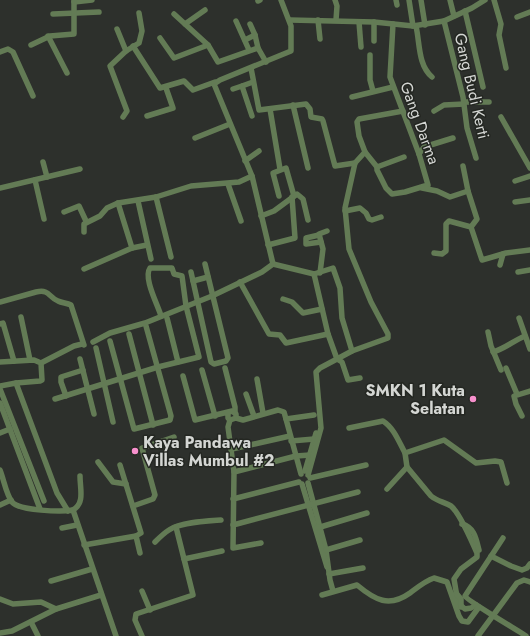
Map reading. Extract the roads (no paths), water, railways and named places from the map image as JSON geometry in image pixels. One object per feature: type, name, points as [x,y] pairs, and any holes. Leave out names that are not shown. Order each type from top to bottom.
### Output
[{"type":"street","points":[[31,45],[48,36],[74,34],[74,1],[92,0]]},
{"type":"street","points":[[133,46],[159,88],[166,88],[184,81],[193,90],[291,51],[290,20],[281,0]]},
{"type":"street","points":[[335,0],[337,6],[336,20]]},
{"type":"street","points":[[409,0],[421,53],[421,63],[426,72],[432,78]]},
{"type":"street","points":[[421,0],[425,25]]},
{"type":"street","points":[[450,0],[454,16]]},
{"type":"street","points":[[290,20],[336,20],[415,26],[425,25],[444,21],[485,0]]},
{"type":"street","points":[[494,0],[501,24],[499,35],[506,68]]},
{"type":"street","points":[[185,24],[205,10]]},
{"type":"street","points":[[465,11],[483,87]]},
{"type":"street","points":[[53,14],[99,12]]},
{"type":"street","points":[[517,16],[530,12]]},
{"type":"street","points":[[123,117],[127,111],[110,66],[126,51],[139,43],[142,37],[139,13]]},
{"type":"street","points":[[174,14],[208,45],[218,62],[258,48]]},
{"type":"street","points":[[318,20],[320,39]]},
{"type":"street","name":"Gang Budi Kerti","points":[[444,21],[464,103],[465,119],[476,158]]},
{"type":"street","points":[[236,22],[249,50]]},
{"type":"street","points":[[359,22],[361,47]]},
{"type":"street","points":[[374,22],[374,41]]},
{"type":"street","points":[[250,24],[258,48],[266,62]]},
{"type":"street","name":"Gang Darma","points":[[393,24],[390,78],[419,154],[428,184],[422,188]]},
{"type":"street","points":[[117,30],[126,51]]},
{"type":"street","points":[[48,36],[67,73]]},
{"type":"street","points":[[245,40],[255,36]]},
{"type":"street","points":[[160,38],[173,57],[177,58],[208,45]]},
{"type":"street","points":[[0,52],[8,49],[13,52],[33,96]]},
{"type":"street","points":[[370,56],[370,80],[373,91]]},
{"type":"street","points":[[251,68],[259,110],[270,110],[306,104],[310,109],[311,116],[322,119],[335,166],[355,163]]},
{"type":"street","points":[[215,82],[215,88],[252,176],[273,264]]},
{"type":"street","points":[[233,89],[253,82]]},
{"type":"street","points":[[242,86],[252,116]]},
{"type":"street","points":[[352,97],[393,87]]},
{"type":"street","points":[[148,116],[173,108],[166,88]]},
{"type":"street","points":[[434,111],[444,105],[489,102]]},
{"type":"street","points":[[294,105],[308,168]]},
{"type":"street","points":[[270,110],[280,169]]},
{"type":"street","points":[[403,111],[358,120],[358,131],[365,152],[377,167],[386,188],[392,194],[422,188],[437,190],[450,197],[468,191]]},
{"type":"street","points":[[501,117],[530,168]]},
{"type":"street","points":[[195,138],[230,124]]},
{"type":"street","points":[[419,154],[424,147],[453,138]]},
{"type":"street","points":[[245,161],[259,151]]},
{"type":"street","points":[[305,478],[321,428],[316,372],[320,368],[352,351],[388,338],[388,334],[365,289],[349,249],[345,212],[355,163],[365,152]]},
{"type":"street","points":[[377,167],[404,157]]},
{"type":"street","points":[[43,162],[47,177]]},
{"type":"street","points":[[463,166],[468,191],[477,219],[472,227],[482,260],[503,254],[530,250]]},
{"type":"street","points":[[268,245],[294,239],[295,237],[293,196],[288,170],[286,168],[280,169],[273,173],[279,196]]},
{"type":"street","points":[[0,188],[80,169]]},
{"type":"street","points":[[86,221],[100,216],[107,208],[118,203],[156,197],[191,186],[239,182],[252,176]]},
{"type":"street","points":[[515,181],[530,176]]},
{"type":"street","points":[[35,180],[44,220]]},
{"type":"street","points":[[228,184],[241,221]]},
{"type":"street","points":[[262,216],[274,211],[293,196],[299,195],[303,199],[308,220]]},
{"type":"street","points":[[156,197],[171,257]]},
{"type":"street","points":[[515,202],[530,200]]},
{"type":"street","points":[[138,201],[150,259]]},
{"type":"street","points":[[118,203],[132,248]]},
{"type":"street","points":[[64,212],[81,207],[86,221],[84,224],[84,232]]},
{"type":"street","points":[[345,212],[360,208],[366,213],[369,219],[372,220],[381,218]]},
{"type":"street","points":[[434,253],[442,254],[446,251],[447,222],[449,220],[472,227]]},
{"type":"street","points":[[321,242],[306,244],[306,238],[319,235],[327,231]]},
{"type":"street","points":[[319,235],[323,252],[317,273],[322,309],[328,334],[337,359],[342,362],[348,380],[360,378]]},
{"type":"street","points":[[84,269],[132,248],[148,245]]},
{"type":"street","points":[[500,265],[503,254]]},
{"type":"street","points":[[191,272],[211,362],[214,364],[226,361],[228,358],[205,264]]},
{"type":"street","points":[[93,342],[110,333],[164,317],[262,272],[273,264],[317,273],[331,267],[334,269],[340,288],[342,318],[352,351]]},
{"type":"street","points":[[55,398],[66,396],[158,367],[199,357],[186,306],[181,275],[174,274],[170,267],[150,268],[147,275],[149,282],[164,317],[178,362]]},
{"type":"street","points":[[518,272],[530,270]]},
{"type":"street","points":[[193,281],[208,277]]},
{"type":"street","points":[[240,282],[269,334],[280,335],[285,343],[328,334]]},
{"type":"street","points":[[0,302],[36,292],[48,292],[55,299],[70,305],[83,344],[74,346],[41,364]]},
{"type":"street","points":[[283,299],[292,302],[303,313],[322,309]]},
{"type":"street","points":[[21,317],[30,360]]},
{"type":"street","points":[[519,318],[530,349]]},
{"type":"street","points":[[2,323],[14,361]]},
{"type":"street","points":[[110,341],[133,428],[137,429],[170,420],[171,417],[146,326]]},
{"type":"street","points":[[488,332],[493,352],[517,394]]},
{"type":"street","points":[[129,334],[153,425]]},
{"type":"street","points":[[493,352],[508,347],[516,340],[525,336]]},
{"type":"street","points":[[96,348],[113,422]]},
{"type":"street","points":[[80,359],[94,414]]},
{"type":"street","points":[[0,362],[30,360],[38,361],[41,364]]},
{"type":"street","points":[[41,364],[42,380],[16,383],[0,387],[44,500]]},
{"type":"street","points":[[225,368],[235,407],[234,417],[228,427],[234,472],[234,549],[261,543]]},
{"type":"street","points":[[66,396],[61,382],[61,377],[83,370]]},
{"type":"street","points":[[202,370],[215,416]]},
{"type":"street","points":[[183,376],[194,419],[197,420],[228,413],[228,418],[234,417],[243,420],[263,413],[284,412],[290,438],[305,478],[311,505],[326,550],[329,574]]},
{"type":"street","points":[[257,379],[263,413]]},
{"type":"street","points":[[16,383],[57,493],[70,511],[77,526],[116,636]]},
{"type":"street","points":[[522,416],[514,396],[530,391]]},
{"type":"street","points":[[246,394],[254,416]]},
{"type":"street","points":[[0,403],[40,509]]},
{"type":"street","points":[[286,419],[314,416]]},
{"type":"street","points":[[305,478],[314,439],[321,421]]},
{"type":"street","points":[[349,428],[383,422],[387,424],[396,436],[405,453],[407,467],[431,496],[451,507],[456,512],[477,553],[474,560],[455,575],[454,584],[456,593],[461,599],[461,607],[467,609],[477,606]]},
{"type":"street","points":[[0,433],[10,429]]},
{"type":"street","points":[[133,506],[153,500],[155,497],[144,457],[143,447],[174,437]]},
{"type":"street","points":[[232,449],[290,438],[314,439]]},
{"type":"street","points":[[405,453],[444,440],[476,463],[495,461],[501,462],[507,483]]},
{"type":"street","points":[[234,472],[296,456],[310,455]]},
{"type":"street","points":[[98,462],[113,482],[126,484]]},
{"type":"street","points":[[84,545],[136,536],[141,533],[120,465]]},
{"type":"street","points":[[233,499],[305,478],[366,465]]},
{"type":"street","points":[[387,489],[407,467]]},
{"type":"street","points":[[0,470],[11,500],[17,506],[40,509],[70,511],[80,505],[80,476]]},
{"type":"street","points":[[233,525],[358,492]]},
{"type":"street","points":[[0,505],[11,500]]},
{"type":"street","points":[[318,527],[367,513]]},
{"type":"street","points":[[155,542],[169,529],[201,522],[221,520]]},
{"type":"street","points":[[62,528],[77,526]]},
{"type":"street","points":[[142,636],[135,615],[193,596],[176,527]]},
{"type":"street","points":[[318,527],[333,591]]},
{"type":"street","points":[[136,536],[140,554]]},
{"type":"street","points":[[503,538],[465,593],[466,598],[526,636]]},
{"type":"street","points":[[326,550],[360,540]]},
{"type":"street","points":[[184,559],[222,551]]},
{"type":"street","points":[[491,556],[522,570],[527,568],[530,564]]},
{"type":"street","points":[[329,574],[363,568]]},
{"type":"street","points":[[51,581],[92,570]]},
{"type":"street","points":[[322,595],[357,586],[371,597],[389,601],[398,599],[434,578],[447,582],[459,616],[462,620],[468,622],[477,606]]},
{"type":"street","points":[[478,636],[495,615],[517,583],[524,580],[530,582]]},
{"type":"street","points":[[142,591],[150,610]]},
{"type":"street","points":[[0,633],[12,631],[56,609],[101,595]]},
{"type":"street","points":[[1,601],[13,604],[41,602],[56,609]]},
{"type":"street","points":[[31,622],[38,636]]},
{"type":"place","name":"SMKN 1 Kuta Selatan","points":[[473,399]]},
{"type":"place","name":"Kaya Pandawa Villas Mumbul #2","points":[[135,451]]}]
